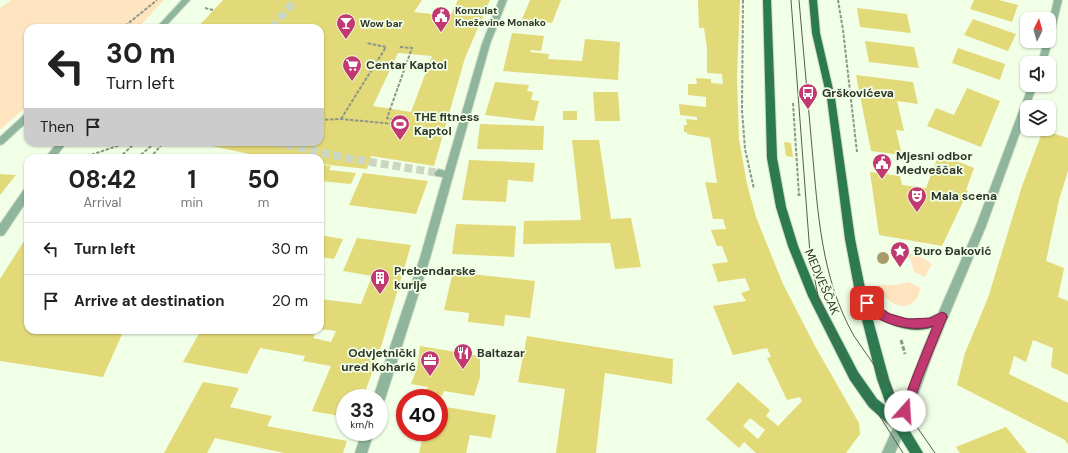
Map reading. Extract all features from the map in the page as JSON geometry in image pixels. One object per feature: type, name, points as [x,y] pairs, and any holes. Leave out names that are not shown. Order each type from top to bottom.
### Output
[{"type":"main road","name":"MEDVEŠČAK","points":[[767,0],[772,158],[781,207],[788,231],[813,296],[854,376],[873,402],[900,426]]},
{"type":"main road","points":[[813,0],[816,33],[831,98],[850,239],[860,292],[882,379],[900,426],[918,453]]},
{"type":"main road","points":[[860,292],[867,303],[877,312],[898,322],[919,324],[931,323],[942,317]]},
{"type":"street","points":[[164,24],[186,0]]},
{"type":"street","points":[[382,389],[425,258],[444,174],[486,44],[503,0]]},
{"type":"street","points":[[1055,12],[1058,0]]},
{"type":"street","points":[[888,453],[900,426],[917,378],[981,226],[1030,92]]},
{"type":"street","points":[[0,142],[24,120]]},
{"type":"street","points":[[53,154],[60,146]]},
{"type":"street","points":[[0,232],[24,197]]},
{"type":"street","points":[[361,453],[365,441]]},
{"type":"path","points":[[128,24],[158,0]]},
{"type":"path","points":[[743,0],[742,110],[745,148],[754,190]]},
{"type":"path","points":[[838,0],[857,158]]},
{"type":"path","points":[[205,8],[213,10]]},
{"type":"path","points":[[340,119],[386,47],[366,43]]},
{"type":"path","points":[[324,120],[340,119],[405,124],[388,118],[412,48],[400,47]]},
{"type":"path","points":[[793,103],[799,196]]},
{"type":"path","points":[[94,154],[117,146]]},
{"type":"path","points":[[123,154],[132,146]]},
{"type":"path","points":[[142,154],[152,146]]},
{"type":"path","points":[[154,154],[161,146]]},
{"type":"path","points":[[900,339],[905,354]]},
{"type":"shaded area","points":[[11,0],[164,0],[142,24],[24,24],[24,109],[0,130],[0,8]]},
{"type":"shaded area","points":[[896,251],[920,256],[932,264],[925,277],[914,272],[910,258],[896,254]]},
{"type":"shaded area","points":[[908,282],[921,288],[915,300],[905,306],[899,306],[888,300],[878,285],[895,285]]},
{"type":"building","name":"Centar Kaptol","points":[[223,0],[422,0],[414,12],[450,16],[458,0],[490,0],[465,58],[434,166],[371,156],[367,169],[324,164],[324,154],[249,154],[212,146],[324,146],[324,24],[201,24]],"holes":[[[398,53],[432,56],[411,112],[373,106]]]},
{"type":"building","points":[[530,0],[561,0],[552,23],[522,19]]},
{"type":"building","points":[[698,0],[740,0],[737,76],[739,139],[747,184],[756,217],[783,284],[815,346],[859,423],[860,434],[846,453],[756,453],[744,442],[739,448],[706,419],[738,382],[770,410],[766,416],[778,426],[802,401],[800,397],[787,400],[767,358],[771,357],[767,348],[733,355],[713,306],[746,301],[741,293],[750,290],[745,278],[718,282],[712,264],[728,262],[722,246],[717,246],[711,230],[726,229],[723,219],[713,219],[705,182],[717,183],[710,138],[687,134],[687,132],[684,132],[684,125],[687,125],[686,119],[697,120],[697,117],[680,115],[679,104],[706,107],[706,97],[688,95],[688,84],[697,84],[696,78],[711,79],[711,83],[723,84],[722,74],[707,73],[707,48],[704,28],[699,28]],"holes":[[[750,418],[765,430],[758,439],[743,426]]]},
{"type":"building","points":[[974,0],[999,0],[1018,5],[1012,22],[970,9]]},
{"type":"building","points":[[857,8],[907,14],[911,33],[860,27]]},
{"type":"building","points":[[973,19],[1016,34],[1008,51],[964,35]]},
{"type":"building","points":[[512,33],[544,36],[541,51],[531,50],[530,52],[549,54],[548,59],[582,61],[585,39],[620,42],[618,80],[503,71]]},
{"type":"building","points":[[865,41],[914,47],[919,68],[869,62]]},
{"type":"building","points":[[958,48],[1005,64],[1000,80],[952,63]]},
{"type":"building","points":[[856,75],[913,82],[918,104],[897,101],[904,131],[896,130],[902,155],[871,151]]},
{"type":"building","points":[[495,82],[529,85],[527,91],[533,92],[531,100],[539,101],[534,121],[485,115]]},
{"type":"building","points":[[967,88],[1000,101],[981,147],[927,126],[936,108],[954,115]]},
{"type":"building","points":[[593,92],[618,92],[620,121],[595,121]]},
{"type":"building","points":[[563,111],[577,111],[577,120],[563,120]]},
{"type":"building","points":[[480,124],[544,126],[543,150],[477,149]]},
{"type":"building","points":[[1056,134],[1068,138],[1068,171],[1059,200],[1046,261],[1064,268],[1058,297],[1068,301],[1068,375],[1051,367],[1053,348],[1033,340],[1026,362],[1014,356],[1009,374],[1068,403],[1068,445],[1065,440],[957,385],[965,353],[988,298],[1022,186],[1041,136],[1056,136]]},
{"type":"building","points":[[572,140],[599,140],[611,219],[631,218],[641,267],[615,269],[610,243],[523,244],[524,221],[581,220]]},
{"type":"building","points":[[784,142],[791,143],[793,157],[786,156]]},
{"type":"building","name":"Mala scena","points":[[939,154],[974,168],[966,190],[968,191],[942,246],[879,235],[870,172],[900,176],[902,185],[926,188]]},
{"type":"building","points":[[469,160],[535,163],[533,182],[508,180],[506,202],[462,200]]},
{"type":"building","points":[[324,165],[331,166],[329,170],[356,173],[351,184],[324,181]]},
{"type":"building","points":[[363,173],[428,181],[416,214],[349,205]]},
{"type":"building","points":[[0,174],[16,175],[0,195]]},
{"type":"building","points":[[456,224],[516,226],[514,257],[452,254]]},
{"type":"building","points":[[324,236],[343,239],[334,259],[324,258]]},
{"type":"building","points":[[357,238],[411,245],[380,350],[366,389],[336,389],[336,415],[312,411],[331,366],[303,361],[305,356],[260,348],[247,374],[183,362],[199,334],[315,334],[313,338],[331,342],[336,331],[324,330],[324,299],[361,304],[372,276],[343,271]]},
{"type":"building","points":[[24,241],[24,334],[122,334],[103,377],[0,361],[0,279]]},
{"type":"building","points":[[453,272],[535,281],[530,318],[505,315],[504,326],[468,322],[469,313],[444,310]]},
{"type":"building","points":[[527,336],[673,359],[672,384],[605,373],[596,453],[556,453],[565,389],[518,382]]},
{"type":"building","points":[[420,346],[480,356],[480,377],[474,396],[448,392],[448,389],[427,389],[428,387],[411,384],[417,368]]},
{"type":"building","points":[[203,382],[239,388],[230,407],[272,416],[267,426],[336,439],[336,441],[347,441],[343,453],[284,453],[215,438],[207,453],[164,453]]},
{"type":"building","points":[[448,407],[496,415],[491,438],[470,435],[466,453],[419,453],[422,441],[448,441]]},
{"type":"building","points":[[1006,427],[1027,453],[960,453],[956,447]]},
{"type":"tunnel","points":[[275,24],[295,0]]},
{"type":"tunnel","points":[[293,146],[346,158],[439,173]]},
{"type":"tram line","points":[[791,0],[810,254],[818,296],[829,329],[848,366],[903,453]]},
{"type":"tram line","points":[[799,0],[819,221],[834,291],[854,336],[935,453]]},
{"type":"place","name":"Konzulat Kneževine Monako","points":[[441,33]]},
{"type":"place","name":"Wow bar","points":[[346,40]]},
{"type":"place","name":"Centar Kaptol","points":[[352,82]]},
{"type":"place","name":"Grškovićeva","points":[[808,110]]},
{"type":"place","name":"THE fitness Kaptol","points":[[400,141]]},
{"type":"place","name":"Mjesni odbor Medveščak","points":[[882,180]]},
{"type":"place","name":"Mala scena","points":[[917,213]]},
{"type":"place","name":"Đuro Đaković","points":[[900,268]]},
{"type":"place","name":"Prebendarske kurije","points":[[380,295]]},
{"type":"place","name":"Baltazar","points":[[463,370]]},
{"type":"place","name":"Odvjetnički ured Koharić","points":[[430,377]]},
{"type":"route","points":[[867,303],[887,318],[908,324],[931,323],[942,317],[905,411]]}]
